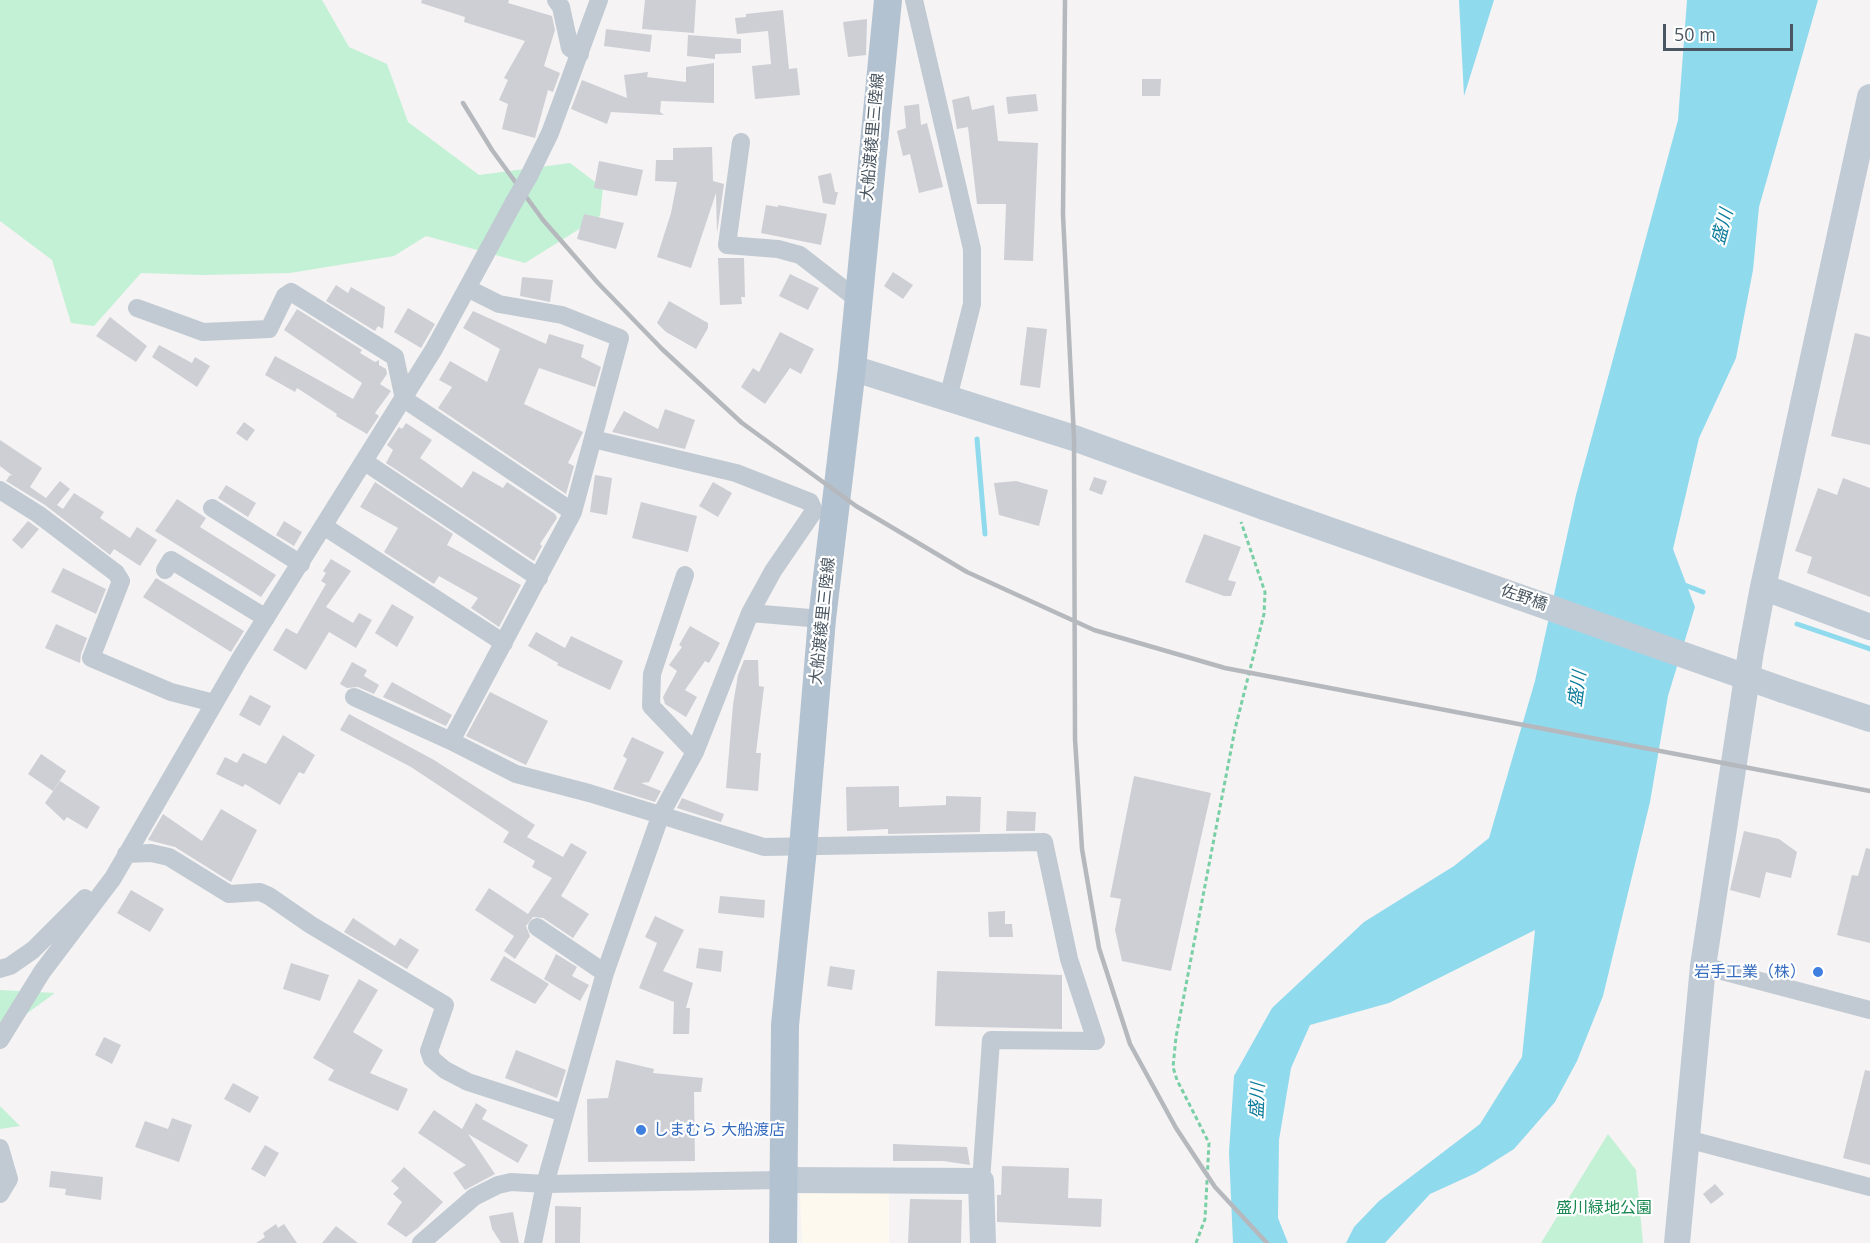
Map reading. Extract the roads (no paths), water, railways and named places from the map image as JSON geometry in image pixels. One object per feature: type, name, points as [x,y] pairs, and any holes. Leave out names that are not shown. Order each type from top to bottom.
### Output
[{"type":"main road","name":"大船渡綾里三陸線","points":[[783,1243],[781,1180],[784,1025],[803,848],[822,619],[852,368],[888,0]]},
{"type":"street","points":[[556,0],[561,7],[570,48],[580,54]]},
{"type":"street","points":[[0,1040],[42,972],[113,878],[214,703],[404,399],[530,176],[550,133],[599,0]]},
{"type":"street","points":[[914,0],[972,249],[972,304],[948,398]]},
{"type":"street","points":[[1677,1243],[1703,966],[1762,587],[1870,97]]},
{"type":"street","points":[[741,142],[727,245],[790,251],[800,255],[858,300]]},
{"type":"street","points":[[451,741],[573,512],[620,338],[562,315],[498,304],[467,288]]},
{"type":"street","points":[[137,308],[203,333],[269,329],[285,296],[291,292],[395,357],[404,399],[573,512]]},
{"type":"street","name":"佐野橋","points":[[852,368],[1074,438],[1870,719]]},
{"type":"street","points":[[533,1243],[545,1184],[605,973],[661,814],[695,752],[750,613],[773,571],[814,511],[810,502],[736,473],[593,439]]},
{"type":"street","points":[[365,462],[538,578]]},
{"type":"street","points":[[0,490],[38,514],[116,573],[121,581],[91,658],[171,692],[214,703]]},
{"type":"street","points":[[212,508],[301,564]]},
{"type":"street","points":[[325,527],[504,643]]},
{"type":"street","points":[[165,570],[171,560],[266,618]]},
{"type":"street","points":[[685,574],[652,674],[651,706],[695,752]]},
{"type":"street","points":[[1762,587],[1870,627]]},
{"type":"street","points":[[750,613],[822,619]]},
{"type":"street","points":[[354,698],[451,741],[516,774],[661,814],[764,847],[1044,842],[1069,959],[1096,1041],[991,1040],[981,1181],[982,1243]]},
{"type":"street","points":[[126,854],[151,853],[169,857],[229,894],[260,892],[269,896],[311,925],[445,1005],[429,1051],[432,1059],[445,1070],[468,1082],[564,1113]]},
{"type":"street","points":[[0,969],[10,966],[33,950],[84,899],[113,878]]},
{"type":"street","points":[[537,927],[605,973]]},
{"type":"street","points":[[1703,966],[1870,1010]]},
{"type":"street","points":[[1687,1139],[1870,1187]]},
{"type":"street","points":[[0,1148],[9,1179],[0,1194]]},
{"type":"street","points":[[421,1243],[474,1197],[498,1185],[511,1182],[545,1184],[781,1180],[981,1181]]},
{"type":"water","points":[[1459,0],[1494,0],[1464,96]]},
{"type":"water","name":"盛川","points":[[1687,0],[1818,0],[1759,207],[1753,270],[1736,358],[1699,438],[1673,549],[1695,607],[1668,696],[1650,802],[1603,996],[1577,1061],[1555,1102],[1514,1149],[1476,1173],[1430,1194],[1385,1243],[1346,1243],[1354,1227],[1379,1201],[1480,1124],[1522,1057],[1535,930],[1389,1003],[1310,1025],[1291,1068],[1279,1140],[1278,1218],[1288,1243],[1233,1243],[1229,1152],[1234,1076],[1272,1008],[1364,922],[1454,866],[1489,838],[1535,681],[1576,495],[1678,120]]},
{"type":"waterway","points":[[977,439],[985,534]]},
{"type":"waterway","points":[[1682,584],[1703,592]]},
{"type":"waterway","points":[[1797,624],[1870,649]]},
{"type":"railway","points":[[1065,0],[1063,215],[1074,438],[1075,739],[1082,849],[1099,948],[1130,1044],[1176,1128],[1215,1187],[1267,1243]]},
{"type":"railway","points":[[463,103],[492,150],[543,220],[598,283],[662,349],[742,423],[856,506],[967,572],[1094,630],[1225,668],[1870,791]]},
{"type":"place","name":"岩手工業（株）","points":[[1818,972]]},
{"type":"place","name":"しまむら 大船渡店","points":[[641,1130]]},
{"type":"park label","name":"盛川緑地公園","points":[[1604,1208]]}]
